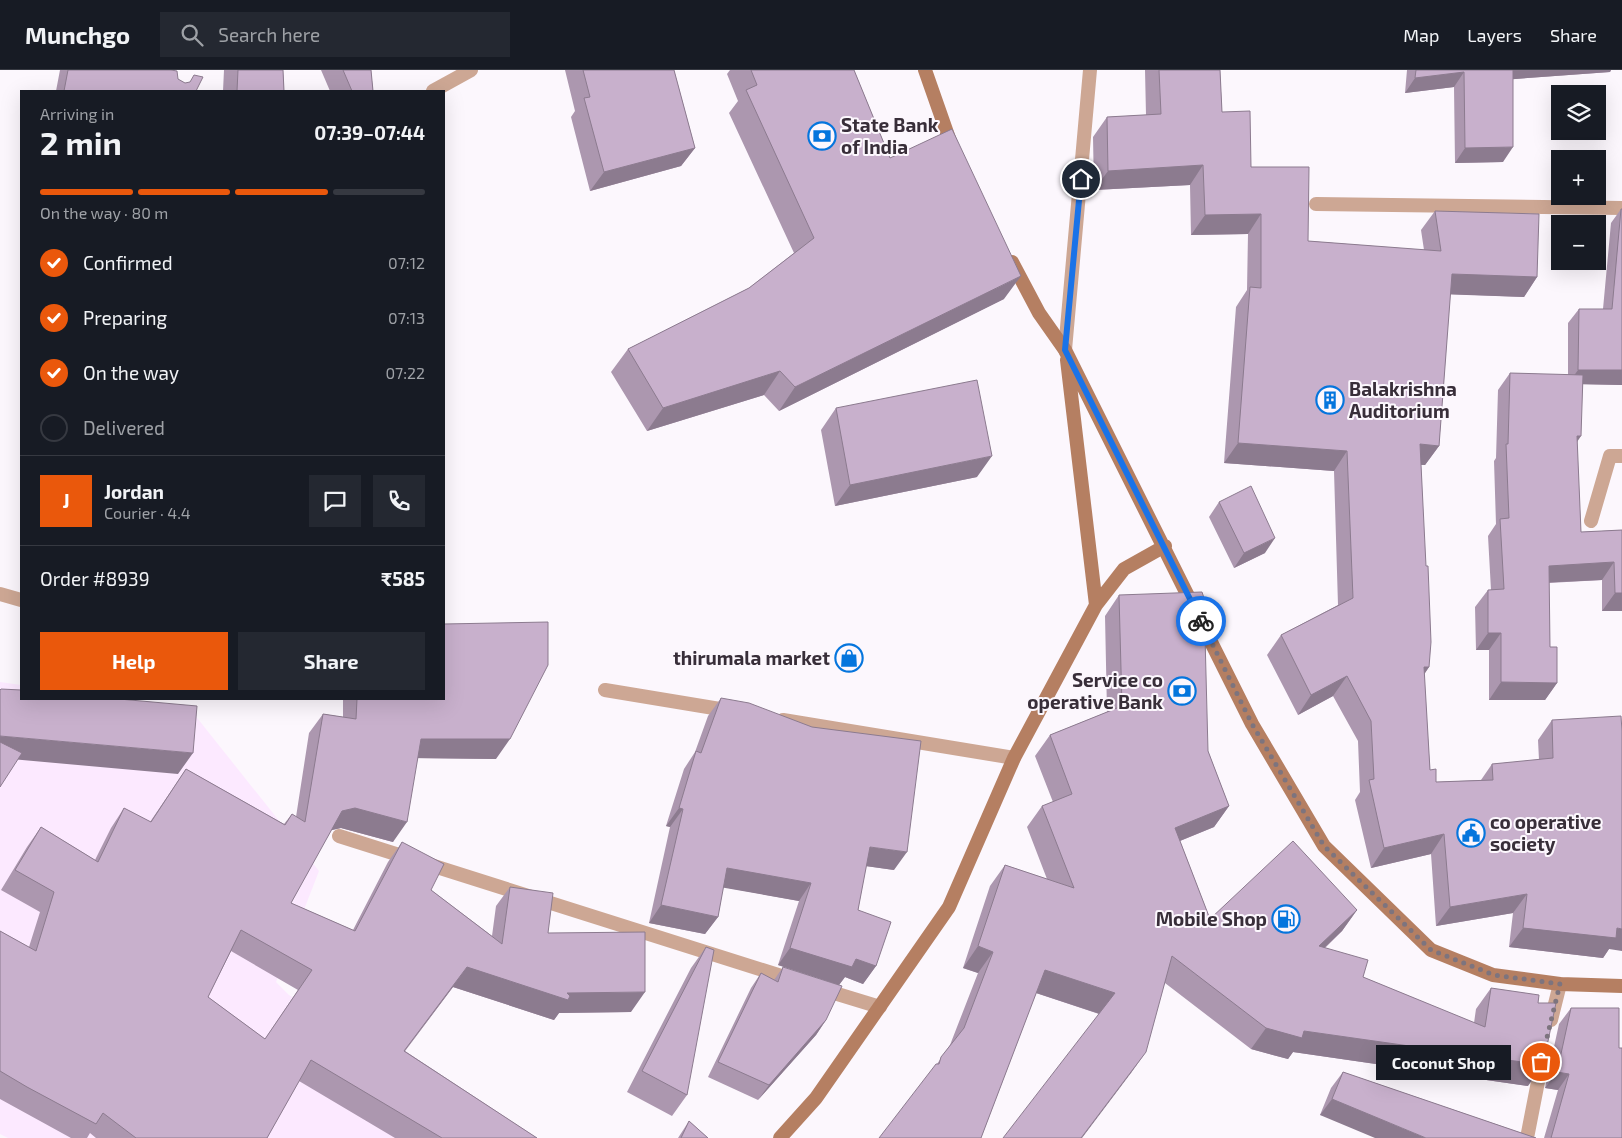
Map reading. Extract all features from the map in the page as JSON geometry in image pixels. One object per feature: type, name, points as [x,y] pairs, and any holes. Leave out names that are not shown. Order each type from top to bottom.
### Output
[{"type":"main road","points":[[926,70],[957,158]]},
{"type":"main road","points":[[1007,252],[1039,313],[1065,350],[1165,546],[1252,724],[1324,846],[1431,950],[1494,975],[1560,984],[1622,986]]},
{"type":"main road","points":[[1065,350],[1096,605]]},
{"type":"main road","points":[[780,1138],[816,1098],[948,907],[1014,758],[1096,605],[1124,569],[1165,546]]},
{"type":"street","points":[[435,90],[471,70]]},
{"type":"street","points":[[1065,350],[1090,70]]},
{"type":"street","points":[[1316,204],[1622,208]]},
{"type":"street","points":[[1591,521],[1610,456],[1622,456]]},
{"type":"street","points":[[0,594],[20,600]]},
{"type":"street","points":[[605,690],[741,713]]},
{"type":"street","points":[[771,718],[1014,758]]},
{"type":"street","points":[[339,836],[880,1008]]},
{"type":"street","points":[[1528,1138],[1541,1062],[1560,984]]},
{"type":"shaded area","points":[[0,682],[20,685],[20,700],[125,700],[190,709],[319,871],[276,982],[289,995],[526,1138],[8,1138],[0,1134]]},
{"type":"building","points":[[68,70],[171,70],[177,71],[178,79],[185,83],[190,82],[194,75],[203,77],[196,90],[64,90]]},
{"type":"building","points":[[238,70],[283,70],[284,90],[237,90]]},
{"type":"building","points":[[343,70],[371,70],[373,90],[352,90]]},
{"type":"building","points":[[583,70],[674,70],[695,148],[604,172],[584,98],[590,97]]},
{"type":"building","points":[[751,70],[854,70],[890,158],[952,129],[1021,276],[795,387],[780,371],[663,408],[628,349],[749,288],[814,238],[746,90],[757,85]]},
{"type":"building","points":[[1159,70],[1220,70],[1222,112],[1250,111],[1251,167],[1309,167],[1308,241],[1441,251],[1435,211],[1539,214],[1537,277],[1452,274],[1439,446],[1420,444],[1431,642],[1429,667],[1424,667],[1430,770],[1436,769],[1436,782],[1493,780],[1492,764],[1553,758],[1552,720],[1621,716],[1622,929],[1617,928],[1616,938],[1523,928],[1527,894],[1450,907],[1444,834],[1384,848],[1369,780],[1374,779],[1371,721],[1347,676],[1311,695],[1281,635],[1353,598],[1347,451],[1238,443],[1250,287],[1261,288],[1261,214],[1205,215],[1203,165],[1108,171],[1107,117],[1161,114]]},
{"type":"building","points":[[1416,70],[1513,70],[1513,147],[1465,148],[1464,72],[1415,78]]},
{"type":"building","points":[[1621,209],[1622,370],[1578,370],[1579,309],[1612,309]]},
{"type":"building","points":[[1510,373],[1583,375],[1581,436],[1577,436],[1581,532],[1622,530],[1622,593],[1615,593],[1614,562],[1549,566],[1550,647],[1557,647],[1557,683],[1501,682],[1501,633],[1488,633],[1488,590],[1504,589],[1500,519],[1509,518],[1506,444],[1508,444]]},
{"type":"building","points":[[977,380],[992,456],[850,485],[836,408]]},
{"type":"building","points":[[1251,486],[1275,538],[1244,553],[1219,502]]},
{"type":"building","points":[[1202,592],[1204,598],[1208,751],[1229,806],[1175,828],[1210,919],[1293,841],[1357,910],[1319,946],[1368,960],[1363,977],[1485,1027],[1491,988],[1539,995],[1538,1003],[1556,1003],[1543,1065],[1304,1031],[1302,1038],[1266,1028],[1172,956],[1146,1052],[1081,1138],[1003,1138],[1115,993],[1045,970],[981,1138],[879,1138],[936,1064],[939,1064],[941,1057],[964,1028],[993,952],[978,946],[1005,865],[1074,888],[1042,806],[1072,794],[1050,735],[1122,706],[1119,595]]},
{"type":"building","points":[[548,622],[548,665],[510,739],[421,739],[407,822],[355,808],[342,811],[291,903],[355,931],[402,842],[444,864],[431,890],[502,944],[510,887],[553,893],[548,933],[645,932],[645,992],[567,993],[570,996],[568,1000],[467,967],[404,1051],[537,1138],[442,1138],[311,1060],[267,1138],[136,1138],[103,1113],[96,1124],[0,1071],[0,931],[36,951],[54,892],[15,870],[41,827],[98,862],[124,808],[151,822],[186,769],[285,825],[292,814],[305,822],[323,714],[356,719],[357,700],[445,700],[445,624]],"holes":[[[241,930],[312,970],[265,1039],[208,997]]]},
{"type":"building","points":[[0,690],[20,690],[20,700],[130,700],[197,706],[193,753],[0,736]]},
{"type":"building","points":[[721,698],[749,703],[812,727],[921,741],[907,852],[870,847],[858,910],[891,922],[876,966],[856,959],[852,967],[790,948],[811,883],[727,868],[718,917],[661,905],[683,809],[679,808],[696,751],[701,753]]},
{"type":"building","points":[[0,742],[22,753],[0,787]]},
{"type":"building","points":[[706,947],[714,950],[687,1095],[642,1071]]},
{"type":"building","points":[[783,967],[842,986],[826,1020],[769,1085],[718,1062],[761,973],[778,982]]},
{"type":"building","points":[[1571,1008],[1619,1008],[1619,1048],[1622,1048],[1622,1138],[1551,1138],[1569,1074],[1557,1072]]},
{"type":"building","points":[[1343,1072],[1536,1138],[1426,1138],[1332,1099]]},
{"type":"building","points":[[689,1121],[708,1138],[681,1138]]},
{"type":"way so far","points":[[1201,621],[1252,724],[1324,846],[1431,950],[1494,975],[1560,984],[1541,1062]]},
{"type":"place","name":"State Bank of India","points":[[822,136]]},
{"type":"place","name":"Balakrishna Auditorium","points":[[1330,400]]},
{"type":"place","name":"thirumala market","points":[[849,658]]},
{"type":"place","name":"Service co operative Bank","points":[[1182,691]]},
{"type":"place","name":"co operative society","points":[[1471,833]]},
{"type":"place","name":"Mobile Shop","points":[[1286,919]]},
{"type":"place","name":"Coconut Shop","points":[[1541,1062]]},
{"type":"route","points":[[1081,179],[1065,350],[1201,621]]}]
